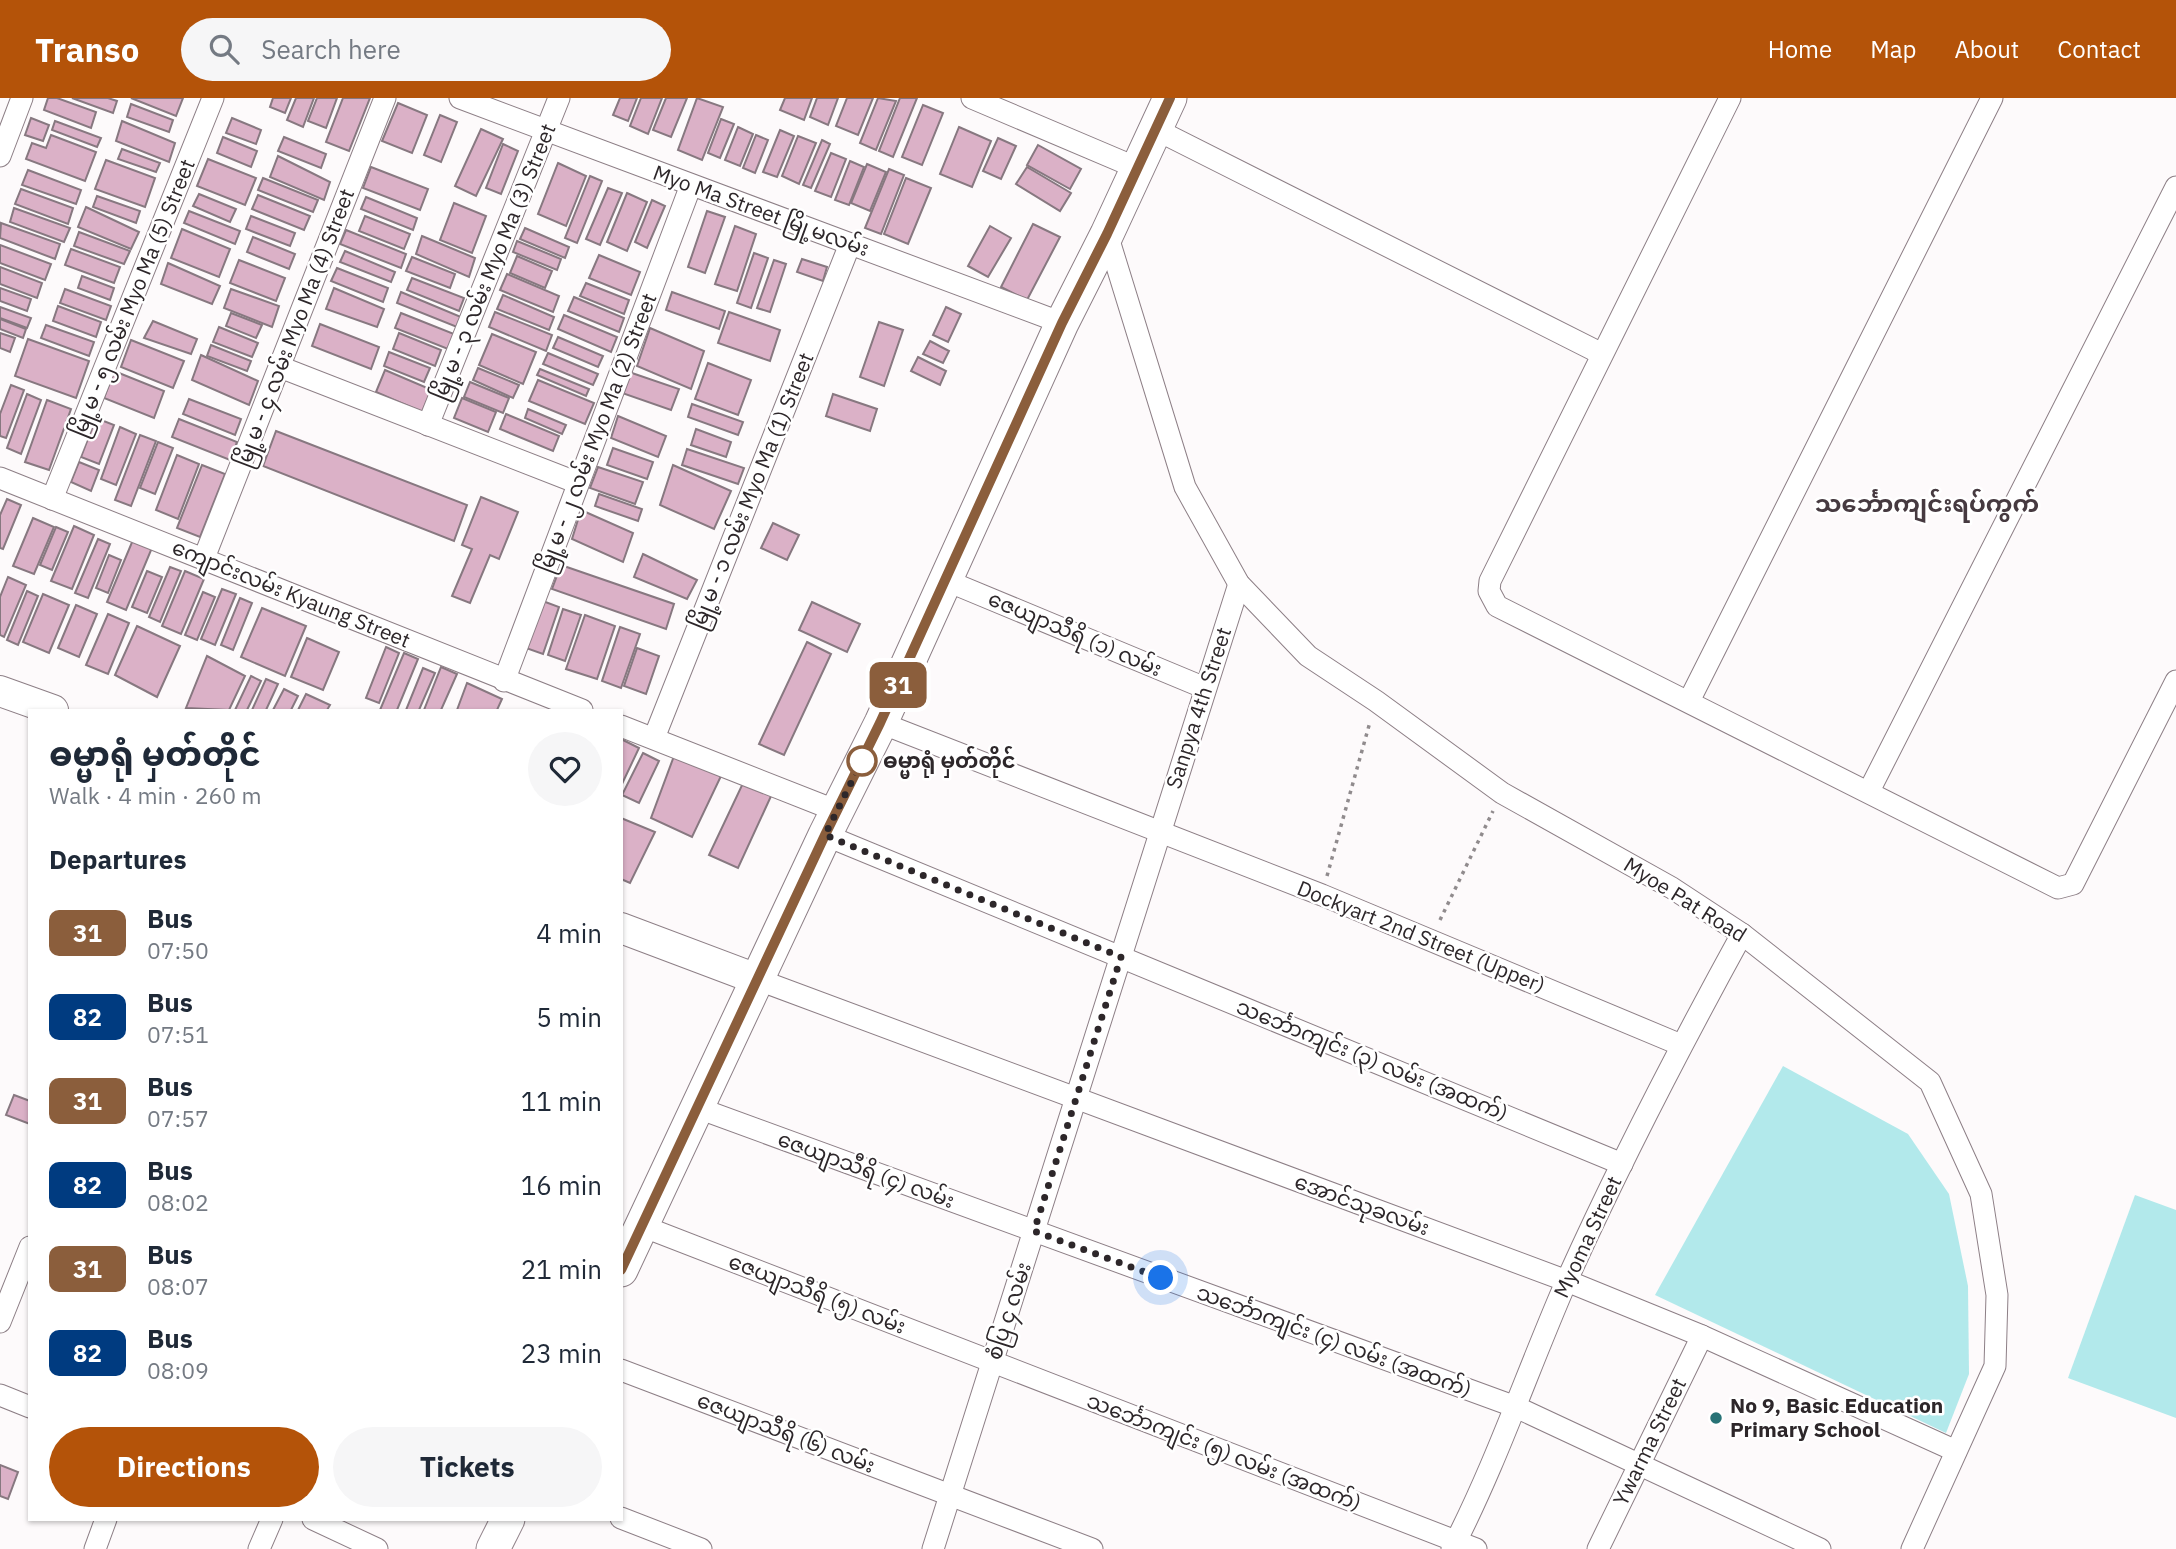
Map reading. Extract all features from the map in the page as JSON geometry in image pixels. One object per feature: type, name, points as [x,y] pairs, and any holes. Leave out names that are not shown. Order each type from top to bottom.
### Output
[{"type":"main road","points":[[623,1266],[880,723],[1062,323],[1170,98]]},
{"type":"main road","points":[[0,691],[50,709]]},
{"type":"main road","points":[[623,929],[759,980]]},
{"type":"main road","points":[[493,1549],[507,1521]]},
{"type":"street","points":[[0,156],[22,98]]},
{"type":"street","name":"မြို့မ - ၅ လမ်း Myo Ma (5) Street","points":[[52,499],[213,98]]},
{"type":"street","name":"မြို့မ - ၄ လမ်း Myo Ma (4) Street","points":[[204,558],[385,98]]},
{"type":"street","name":"Myo Ma Street မြို့မလမ်း","points":[[460,98],[1062,323]]},
{"type":"street","name":"မြို့မ - ၃ လမ်း Myo Ma (3) Street","points":[[428,425],[559,98]]},
{"type":"street","points":[[972,98],[1137,168]]},
{"type":"street","points":[[1730,98],[1490,581],[1489,591],[1497,606],[2058,888],[2069,887],[2176,681]]},
{"type":"street","points":[[1689,701],[1992,98]]},
{"type":"street","points":[[1155,129],[1602,354]]},
{"type":"street","name":"မြို့မ - ၂ လမ်း Myo Ma (2) Street","points":[[504,681],[691,185]]},
{"type":"street","points":[[1869,791],[2176,187]]},
{"type":"street","name":"Myoe Pat Road","points":[[1107,234],[1145,349],[1185,486],[1239,584],[1308,656],[1376,701],[1502,793],[1672,888],[1742,934],[1930,1082],[1981,1194],[1997,1295],[1995,1366],[1912,1549]]},
{"type":"street","name":"မြို့မ - ၁ လမ်း Myo Ma (1) Street","points":[[654,738],[850,244]]},
{"type":"street","points":[[279,367],[579,483]]},
{"type":"street","name":"ကျောင်းလမ်း Kyaung Street","points":[[0,478],[579,709]]},
{"type":"street","name":"ဇေယျာသီရိ (၁) လမ်း","points":[[945,580],[1205,688]]},
{"type":"street","name":"Sanpya 4th Street","points":[[1160,832],[1239,584]]},
{"type":"street","name":"Dockyart 2nd Street (Upper)","points":[[880,723],[1322,895],[1682,1045]]},
{"type":"street","points":[[623,727],[654,738],[831,823]]},
{"type":"street","name":"သင်္ဘောကျင်း (၃) လမ်း (အထက်)","points":[[831,823],[1121,957],[1622,1164]]},
{"type":"street","name":"စံပြ ၄ လမ်း","points":[[933,1549],[1160,832]]},
{"type":"street","name":"Myoma Street","points":[[1461,1546],[1567,1281],[1682,1045],[1742,934]]},
{"type":"street","name":"အောင်သုခလမ်း","points":[[759,980],[1567,1281],[1702,1336],[1956,1451]]},
{"type":"street","name":"ဇေယျာသီရိ (၄) လမ်း","points":[[698,1108],[1034,1231]]},
{"type":"street","name":"ဇေယျာသီရိ (၅) လမ်း","points":[[642,1226],[993,1362]]},
{"type":"street","name":"သင်္ဘောကျင်း (၄) လမ်း (အထက်)","points":[[1034,1231],[1516,1407],[1819,1549]]},
{"type":"street","points":[[0,1322],[28,1252]]},
{"type":"street","name":"Ywarma Street","points":[[1598,1549],[1702,1336]]},
{"type":"street","name":"သင်္ဘောကျင်း (၅) လမ်း (အထက်)","points":[[993,1362],[1461,1546]]},
{"type":"street","name":"ဇေယျာသီရိ (၆) လမ်း","points":[[623,1371],[1092,1549]]},
{"type":"street","points":[[0,1395],[28,1406]]},
{"type":"street","points":[[623,1519],[701,1549]]},
{"type":"street","points":[[95,1549],[105,1521]]},
{"type":"street","points":[[259,1549],[270,1521]]},
{"type":"street","points":[[317,1521],[377,1549]]},
{"type":"path","points":[[1322,895],[1376,701]]},
{"type":"path","points":[[1430,941],[1502,793]]},
{"type":"water","points":[[1783,1066],[1908,1134],[1949,1194],[1968,1286],[1969,1374],[1946,1433],[1655,1295]]},
{"type":"water","points":[[2135,1195],[2176,1210],[2176,1418],[2068,1378]]},
{"type":"building","points":[[48,98],[57,98],[96,112],[91,128],[44,110]]},
{"type":"building","points":[[72,98],[108,98],[117,101],[113,113]]},
{"type":"building","points":[[131,98],[183,98],[176,116]]},
{"type":"building","points":[[273,98],[291,98],[285,113],[270,107]]},
{"type":"building","points":[[296,98],[314,98],[303,127],[287,120]]},
{"type":"building","points":[[317,98],[337,98],[326,128],[308,121]]},
{"type":"building","points":[[343,98],[370,98],[349,151],[326,142]]},
{"type":"building","points":[[620,98],[637,98],[628,121],[613,115]]},
{"type":"building","points":[[641,98],[662,98],[648,134],[630,126]]},
{"type":"building","points":[[666,98],[687,98],[671,137],[653,130]]},
{"type":"building","points":[[697,98],[723,107],[702,160],[678,150]]},
{"type":"building","points":[[785,98],[812,98],[804,120],[780,110]]},
{"type":"building","points":[[817,98],[838,98],[828,125],[810,117]]},
{"type":"building","points":[[847,98],[873,98],[858,135],[836,126]]},
{"type":"building","points":[[878,98],[896,101],[876,150],[860,143]]},
{"type":"building","points":[[900,98],[917,98],[893,157],[879,151]]},
{"type":"building","points":[[398,103],[427,115],[412,153],[382,141]]},
{"type":"building","points":[[131,104],[173,120],[169,132],[127,117]]},
{"type":"building","points":[[923,105],[943,113],[922,165],[902,157]]},
{"type":"building","points":[[440,115],[457,122],[441,162],[424,155]]},
{"type":"building","points":[[31,118],[49,125],[43,141],[25,135]]},
{"type":"building","points":[[232,118],[261,130],[256,144],[226,133]]},
{"type":"building","points":[[721,119],[734,124],[720,158],[708,153]]},
{"type":"building","points":[[55,121],[101,138],[97,147],[52,130]]},
{"type":"building","points":[[122,121],[175,143],[169,162],[116,141]]},
{"type":"building","points":[[738,127],[753,134],[740,166],[725,160]]},
{"type":"building","points":[[959,127],[991,141],[972,187],[940,174]]},
{"type":"building","points":[[481,129],[503,139],[476,196],[455,186]]},
{"type":"building","points":[[780,130],[794,136],[777,177],[763,172]]},
{"type":"building","points":[[51,135],[96,152],[85,181],[26,159],[32,143],[46,148]]},
{"type":"building","points":[[756,135],[768,140],[755,173],[743,168]]},
{"type":"building","points":[[798,136],[816,143],[799,184],[782,176]]},
{"type":"building","points":[[223,137],[257,151],[251,167],[217,153]]},
{"type":"building","points":[[284,137],[326,154],[321,168],[278,151]]},
{"type":"building","points":[[998,138],[1016,146],[1001,179],[983,171]]},
{"type":"building","points":[[822,140],[830,144],[811,188],[803,185]]},
{"type":"building","points":[[503,144],[518,151],[501,194],[486,188]]},
{"type":"building","points":[[1038,145],[1081,169],[1070,189],[1027,165]]},
{"type":"building","points":[[122,149],[160,163],[156,172],[118,159]]},
{"type":"building","points":[[831,153],[846,159],[831,197],[815,191]]},
{"type":"building","points":[[278,156],[330,182],[324,200],[270,177]]},
{"type":"building","points":[[208,159],[256,178],[245,205],[197,186]]},
{"type":"building","points":[[106,160],[155,178],[145,207],[95,189]]},
{"type":"building","points":[[850,161],[864,167],[849,205],[835,200]]},
{"type":"building","points":[[558,163],[586,176],[566,226],[538,214]]},
{"type":"building","points":[[867,164],[886,172],[870,211],[851,203]]},
{"type":"building","points":[[371,167],[428,189],[420,210],[363,188]]},
{"type":"building","points":[[1027,167],[1071,193],[1060,211],[1016,184]]},
{"type":"building","points":[[889,169],[904,175],[881,234],[865,228]]},
{"type":"building","points":[[28,170],[81,190],[76,204],[22,185]]},
{"type":"building","points":[[590,176],[602,181],[577,243],[565,238]]},
{"type":"building","points":[[263,178],[318,200],[313,212],[258,190]]},
{"type":"building","points":[[906,178],[931,188],[908,244],[884,234]]},
{"type":"building","points":[[608,188],[622,193],[600,245],[586,239]]},
{"type":"building","points":[[21,189],[73,208],[68,224],[15,204]]},
{"type":"building","points":[[627,193],[647,202],[627,251],[607,242]]},
{"type":"building","points":[[199,194],[236,209],[230,222],[193,206]]},
{"type":"building","points":[[258,195],[310,216],[304,230],[252,209]]},
{"type":"building","points":[[97,196],[140,211],[136,223],[93,207]]},
{"type":"building","points":[[366,197],[417,218],[413,230],[361,209]]},
{"type":"building","points":[[652,200],[665,206],[647,248],[635,242]]},
{"type":"building","points":[[454,203],[486,216],[472,253],[440,240]]},
{"type":"building","points":[[86,207],[139,232],[131,249],[78,227]]},
{"type":"building","points":[[14,208],[70,228],[64,242],[10,222]]},
{"type":"building","points":[[189,211],[240,231],[235,244],[184,223]]},
{"type":"building","points":[[707,211],[725,217],[705,273],[688,267]]},
{"type":"building","points":[[251,216],[295,233],[290,246],[246,229]]},
{"type":"building","points":[[365,216],[410,234],[404,249],[359,231]]},
{"type":"building","points":[[1,223],[60,244],[55,259],[0,238]]},
{"type":"building","points":[[1033,224],[1060,237],[1027,300],[1001,287]]},
{"type":"building","points":[[735,226],[756,234],[737,291],[715,284]]},
{"type":"building","points":[[990,226],[1011,238],[988,277],[968,266]]},
{"type":"building","points":[[525,228],[569,247],[565,258],[520,239]]},
{"type":"building","points":[[182,229],[230,249],[219,277],[171,258]]},
{"type":"building","points":[[346,230],[406,254],[401,268],[340,244]]},
{"type":"building","points":[[79,232],[130,251],[124,264],[74,246]]},
{"type":"building","points":[[422,236],[475,258],[469,277],[416,254]]},
{"type":"building","points":[[253,237],[295,254],[289,269],[247,252]]},
{"type":"building","points":[[517,241],[561,259],[557,270],[513,252]]},
{"type":"building","points":[[0,245],[51,264],[45,280],[0,263]]},
{"type":"building","points":[[71,249],[120,267],[114,283],[65,265]]},
{"type":"building","points":[[345,251],[395,272],[391,282],[340,262]]},
{"type":"building","points":[[754,253],[768,258],[751,308],[737,303]]},
{"type":"building","points":[[599,255],[640,272],[631,295],[589,278]]},
{"type":"building","points":[[517,256],[552,271],[545,288],[510,273]]},
{"type":"building","points":[[412,257],[455,274],[450,288],[406,271]]},
{"type":"building","points":[[802,259],[827,267],[823,281],[797,272]]},
{"type":"building","points":[[239,260],[285,278],[276,301],[230,283]]},
{"type":"building","points":[[774,260],[786,264],[770,312],[757,308]]},
{"type":"building","points":[[168,263],[220,286],[212,304],[161,284]]},
{"type":"building","points":[[0,267],[42,283],[37,298],[0,284]]},
{"type":"building","points":[[337,268],[388,288],[383,302],[331,281]]},
{"type":"building","points":[[507,274],[559,296],[553,312],[500,290]]},
{"type":"building","points":[[82,276],[114,288],[110,300],[78,288]]},
{"type":"building","points":[[412,278],[464,298],[459,311],[407,290]]},
{"type":"building","points":[[586,283],[629,300],[624,314],[580,296]]},
{"type":"building","points":[[0,288],[31,299],[27,311],[0,301]]},
{"type":"building","points":[[334,288],[384,309],[377,327],[326,309]]},
{"type":"building","points":[[65,289],[111,306],[106,320],[60,303]]},
{"type":"building","points":[[231,289],[279,306],[272,327],[224,308]]},
{"type":"building","points":[[401,292],[461,317],[457,327],[397,303]]},
{"type":"building","points":[[672,292],[725,311],[719,329],[666,310]]},
{"type":"building","points":[[503,295],[554,317],[549,330],[497,309]]},
{"type":"building","points":[[574,297],[624,318],[619,332],[568,311]]},
{"type":"building","points":[[58,306],[101,322],[96,337],[53,321]]},
{"type":"building","points":[[0,307],[31,318],[27,328],[0,318]]},
{"type":"building","points":[[946,307],[961,314],[948,342],[933,335]]},
{"type":"building","points":[[495,312],[552,335],[546,351],[489,327]]},
{"type":"building","points":[[729,312],[780,330],[770,361],[718,343]]},
{"type":"building","points":[[231,313],[262,325],[256,338],[226,326]]},
{"type":"building","points":[[401,313],[454,334],[448,349],[395,328]]},
{"type":"building","points":[[564,315],[617,337],[611,352],[558,329]]},
{"type":"building","points":[[0,319],[26,329],[23,338],[0,329]]},
{"type":"building","points":[[153,321],[197,339],[191,354],[144,338]]},
{"type":"building","points":[[879,322],[903,330],[884,386],[860,377]]},
{"type":"building","points":[[320,324],[379,347],[371,369],[312,346]]},
{"type":"building","points":[[46,325],[94,342],[89,356],[41,338]]},
{"type":"building","points":[[219,327],[258,343],[252,357],[213,342]]},
{"type":"building","points":[[650,328],[704,351],[691,389],[637,366]]},
{"type":"building","points":[[0,333],[15,338],[10,352],[0,348]]},
{"type":"building","points":[[399,333],[441,350],[435,366],[393,349]]},
{"type":"building","points":[[492,334],[536,352],[523,384],[479,365]]},
{"type":"building","points":[[558,337],[603,356],[598,367],[553,348]]},
{"type":"building","points":[[28,339],[89,361],[76,398],[15,376]]},
{"type":"building","points":[[131,340],[184,361],[173,388],[121,367]]},
{"type":"building","points":[[930,341],[949,351],[943,363],[923,354]]},
{"type":"building","points":[[211,345],[251,361],[247,371],[207,356]]},
{"type":"building","points":[[389,352],[430,368],[424,382],[384,366]]},
{"type":"building","points":[[548,353],[598,374],[593,385],[543,364]]},
{"type":"building","points":[[201,355],[258,381],[249,405],[192,380]]},
{"type":"building","points":[[918,357],[946,371],[940,385],[911,371]]},
{"type":"building","points":[[708,363],[751,380],[738,415],[695,399]]},
{"type":"building","points":[[478,368],[519,385],[513,398],[473,380]]},
{"type":"building","points":[[540,369],[589,389],[586,396],[537,375]]},
{"type":"building","points":[[385,370],[432,390],[422,412],[376,392]]},
{"type":"building","points":[[114,371],[164,391],[154,418],[104,398]]},
{"type":"building","points":[[629,372],[679,389],[671,410],[622,393]]},
{"type":"building","points":[[538,380],[594,403],[585,424],[529,401]]},
{"type":"building","points":[[470,382],[509,398],[503,413],[464,397]]},
{"type":"building","points":[[11,385],[24,390],[6,438],[0,436],[0,414]]},
{"type":"building","points":[[27,394],[41,400],[21,454],[7,448]]},
{"type":"building","points":[[833,394],[877,409],[870,431],[826,416]]},
{"type":"building","points":[[462,398],[496,412],[488,432],[454,418]]},
{"type":"building","points":[[189,399],[241,419],[235,435],[183,414]]},
{"type":"building","points":[[47,400],[71,409],[49,470],[25,462]]},
{"type":"building","points":[[692,404],[743,422],[738,435],[688,417]]},
{"type":"building","points":[[528,409],[566,425],[562,434],[525,418]]},
{"type":"building","points":[[506,414],[559,436],[553,451],[500,429]]},
{"type":"building","points":[[618,416],[666,436],[658,457],[611,438]]},
{"type":"building","points":[[96,418],[114,425],[99,464],[81,457]]},
{"type":"building","points":[[179,419],[237,442],[230,460],[172,437]]},
{"type":"building","points":[[120,427],[136,434],[116,485],[101,479]]},
{"type":"building","points":[[696,429],[731,442],[726,457],[691,445]]},
{"type":"building","points":[[276,431],[467,505],[454,541],[263,466]]},
{"type":"building","points":[[140,435],[156,441],[131,506],[115,500]]},
{"type":"building","points":[[158,442],[173,448],[155,494],[140,488]]},
{"type":"building","points":[[613,448],[653,462],[647,479],[607,465]]},
{"type":"building","points":[[687,449],[744,468],[738,484],[682,465]]},
{"type":"building","points":[[177,455],[199,464],[178,519],[156,510]]},
{"type":"building","points":[[79,462],[99,470],[91,491],[71,482]]},
{"type":"building","points":[[202,465],[225,474],[200,537],[177,528]]},
{"type":"building","points":[[673,465],[731,491],[714,529],[660,505]]},
{"type":"building","points":[[598,467],[643,482],[635,504],[590,488]]},
{"type":"building","points":[[599,494],[642,509],[638,521],[595,506]]},
{"type":"building","points":[[481,497],[518,512],[499,559],[490,555],[470,603],[452,596],[472,549],[462,545]]},
{"type":"building","points":[[7,499],[21,505],[3,549],[0,548],[0,515]]},
{"type":"building","points":[[581,510],[633,533],[623,562],[572,539]]},
{"type":"building","points":[[33,518],[54,527],[34,574],[13,566]]},
{"type":"building","points":[[773,523],[799,535],[787,560],[761,548]]},
{"type":"building","points":[[74,526],[94,535],[72,589],[51,581]]},
{"type":"building","points":[[56,527],[68,532],[52,570],[40,565]]},
{"type":"building","points":[[135,535],[154,543],[126,610],[107,602]]},
{"type":"building","points":[[98,539],[110,544],[88,598],[75,593]]},
{"type":"building","points":[[643,554],[697,580],[687,599],[634,577]]},
{"type":"building","points":[[109,555],[121,560],[108,593],[96,588]]},
{"type":"building","points":[[561,565],[674,604],[666,629],[552,589]]},
{"type":"building","points":[[170,567],[181,571],[160,622],[149,617]]},
{"type":"building","points":[[147,571],[162,577],[147,613],[132,607]]},
{"type":"building","points":[[185,571],[204,579],[181,634],[162,626]]},
{"type":"building","points":[[8,577],[26,585],[4,637],[0,635],[0,597]]},
{"type":"building","points":[[222,589],[236,594],[215,645],[201,639]]},
{"type":"building","points":[[27,591],[38,596],[18,645],[7,640]]},
{"type":"building","points":[[203,592],[215,597],[197,640],[185,635]]},
{"type":"building","points":[[43,594],[69,605],[49,653],[23,642]]},
{"type":"building","points":[[240,598],[252,603],[233,650],[221,645]]},
{"type":"building","points":[[540,600],[559,607],[543,654],[523,647]]},
{"type":"building","points":[[812,602],[860,624],[847,652],[799,630]]},
{"type":"building","points":[[76,605],[97,614],[79,657],[58,648]]},
{"type":"building","points":[[262,608],[306,626],[285,676],[241,657]]},
{"type":"building","points":[[563,609],[581,615],[565,661],[548,655]]},
{"type":"building","points":[[108,614],[129,623],[108,674],[86,665]]},
{"type":"building","points":[[585,615],[615,626],[597,679],[566,669]]},
{"type":"building","points":[[137,626],[180,646],[157,697],[115,675]]},
{"type":"building","points":[[620,627],[640,634],[621,688],[602,681]]},
{"type":"building","points":[[307,638],[339,652],[323,690],[291,677]]},
{"type":"building","points":[[807,642],[831,654],[784,755],[759,744]]},
{"type":"building","points":[[386,647],[399,653],[379,703],[366,698]]},
{"type":"building","points":[[637,648],[659,656],[646,694],[624,686]]},
{"type":"building","points":[[404,653],[418,659],[397,709],[380,709]]},
{"type":"building","points":[[207,656],[245,676],[229,709],[186,708]]},
{"type":"building","points":[[441,667],[457,674],[441,709],[424,709]]},
{"type":"building","points":[[423,668],[435,673],[419,709],[406,709]]},
{"type":"building","points":[[251,676],[261,681],[247,709],[235,709]]},
{"type":"building","points":[[266,679],[278,684],[266,709],[252,709]]},
{"type":"building","points":[[467,683],[502,699],[497,709],[457,709]]},
{"type":"building","points":[[284,689],[298,696],[292,709],[274,709]]},
{"type":"building","points":[[306,694],[330,705],[328,709],[298,709]]},
{"type":"building","points":[[623,740],[639,748],[623,782]]},
{"type":"building","points":[[643,753],[659,761],[639,803],[623,793]]},
{"type":"building","points":[[674,756],[721,776],[692,837],[651,818]]},
{"type":"building","points":[[744,781],[772,794],[738,868],[709,855]]},
{"type":"building","points":[[623,819],[655,832],[630,883],[623,880]]},
{"type":"building","points":[[14,1095],[28,1100],[28,1123],[6,1115]]},
{"type":"building","points":[[0,1465],[18,1472],[8,1499],[0,1496]]},
{"type":"bus line","name":"31","points":[[623,1266],[880,723],[1062,323],[1170,98]]},
{"type":"place","name":"ဓမ္မာရုံ မှတ်တိုင်","points":[[862,761]]},
{"type":"place","name":"No 9, Basic Education Primary School","points":[[1716,1418]]},
{"type":"district","name":"သင်္ဘောကျင်းရပ်ကွက်","points":[[1927,504]]},
{"type":"route","points":[[862,761],[825,835],[1121,957],[1034,1231],[1161,1278]]}]
